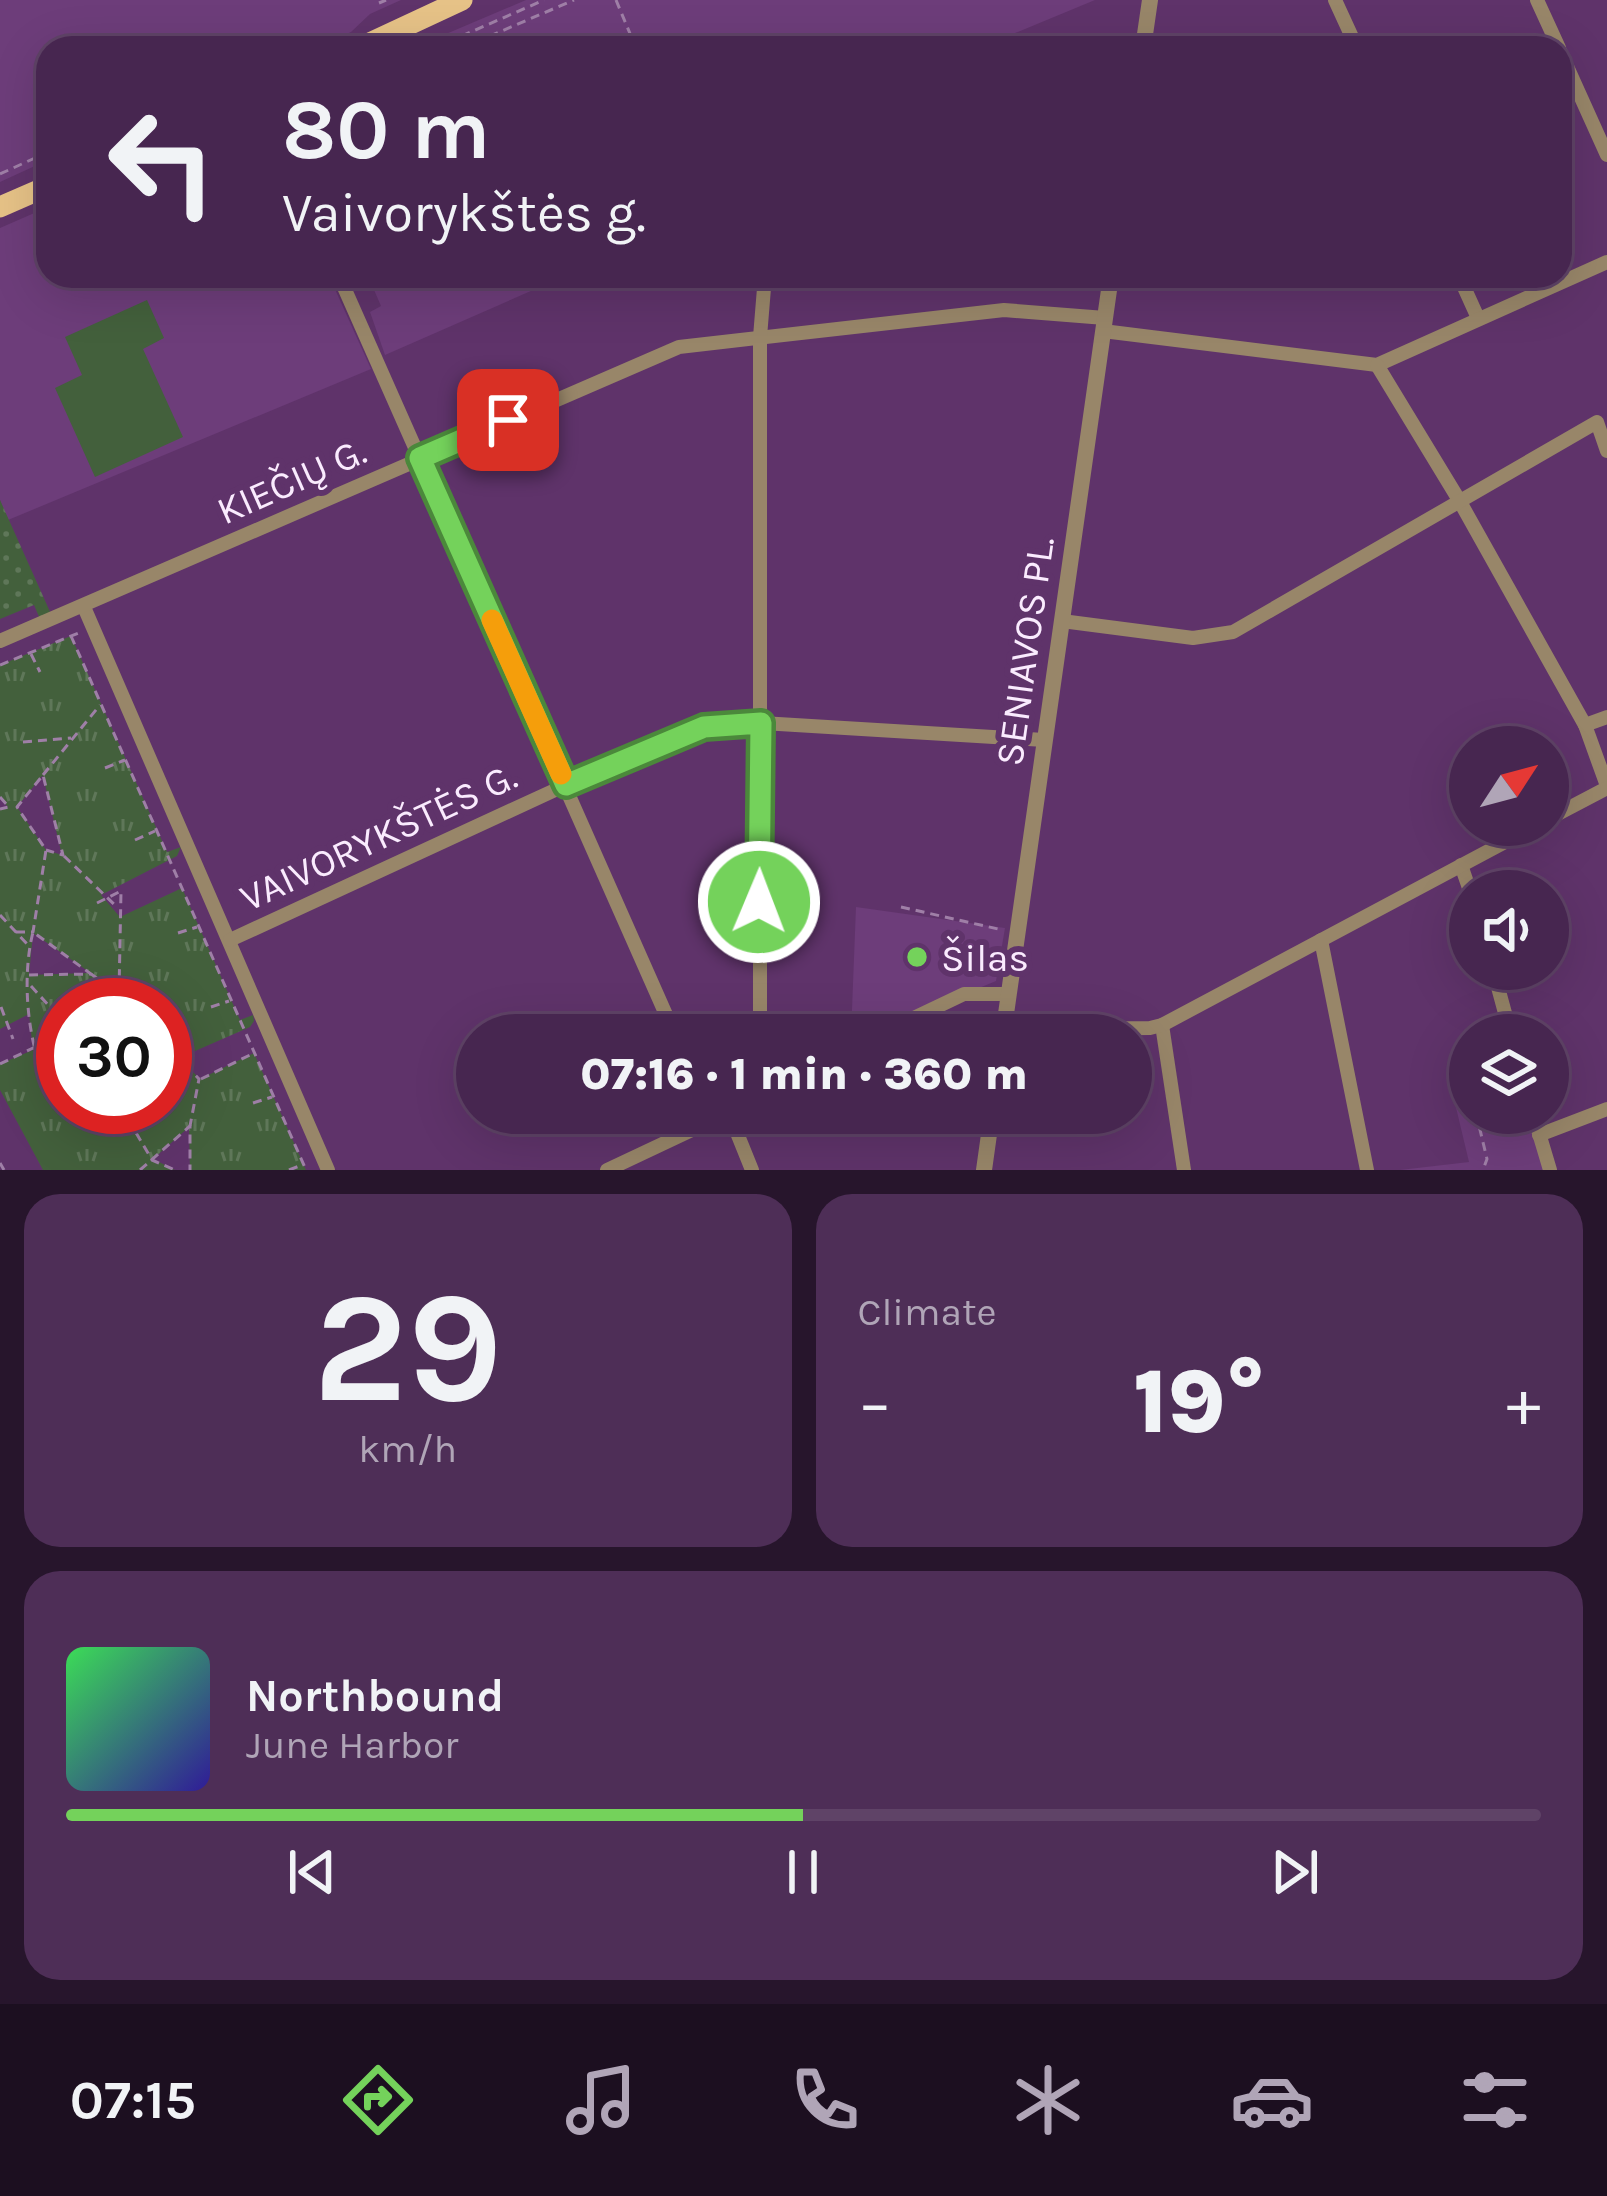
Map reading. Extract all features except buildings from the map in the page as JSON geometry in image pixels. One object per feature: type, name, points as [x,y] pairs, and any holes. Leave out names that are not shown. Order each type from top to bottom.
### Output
[{"type":"main road","points":[[385,36],[463,0]]},
{"type":"main road","points":[[0,207],[36,191]]},
{"type":"street","points":[[1145,36],[1150,0]]},
{"type":"street","points":[[1335,0],[1352,36]]},
{"type":"street","points":[[1537,0],[1553,36]]},
{"type":"street","points":[[1572,78],[1607,155]]},
{"type":"street","points":[[1572,277],[1607,262]]},
{"type":"street","points":[[344,288],[666,1014]]},
{"type":"street","points":[[760,1014],[760,337],[764,288]]},
{"type":"street","name":"SENIAVOS PL.","points":[[1006,1014],[1109,288]]},
{"type":"street","points":[[1464,288],[1478,318]]},
{"type":"street","points":[[1547,288],[1376,365],[1459,500],[1585,724],[1607,787],[1569,808]]},
{"type":"street","name":"KIEČIŲ G.","points":[[0,641],[679,347],[1004,310],[1376,365]]},
{"type":"street","points":[[1062,621],[1193,638],[1233,632],[1597,422],[1607,451]]},
{"type":"street","points":[[85,607],[328,1170]]},
{"type":"street","points":[[1585,724],[1607,717]]},
{"type":"street","name":"VAIVORYKŠTĖS G.","points":[[230,940],[566,785],[704,727],[761,723],[1044,740]]},
{"type":"street","points":[[1152,1028],[1498,846]]},
{"type":"street","points":[[1461,866],[1462,870]]},
{"type":"street","points":[[1321,940],[1367,1170]]},
{"type":"street","points":[[922,1014],[964,994],[1009,994]]},
{"type":"street","points":[[1162,1025],[1184,1170]]},
{"type":"street","points":[[1550,1170],[1539,1135],[1607,1109]]},
{"type":"street","points":[[608,1170],[678,1134]]},
{"type":"street","points":[[737,1134],[752,1170]]},
{"type":"street","points":[[984,1170],[989,1134]]},
{"type":"path","points":[[379,3],[386,0]]},
{"type":"path","points":[[462,36],[544,0]]},
{"type":"path","points":[[490,36],[574,0]]},
{"type":"path","points":[[616,0],[632,36]]},
{"type":"path","points":[[0,173],[36,157]]},
{"type":"path","points":[[0,665],[94,627]]},
{"type":"path","points":[[71,636],[305,1167],[289,1170]]},
{"type":"path","points":[[31,653],[40,672]]},
{"type":"path","points":[[0,809],[16,807],[101,703]]},
{"type":"path","points":[[22,742],[73,738]]},
{"type":"path","points":[[105,768],[126,760]]},
{"type":"path","points":[[43,775],[63,855]]},
{"type":"path","points":[[0,797],[9,807]]},
{"type":"path","points":[[16,807],[46,850],[63,855],[120,910]]},
{"type":"path","points":[[135,840],[157,830]]},
{"type":"path","points":[[36,1056],[29,946],[46,850]]},
{"type":"path","points":[[97,903],[121,891],[118,978]]},
{"type":"path","points":[[901,907],[998,928]]},
{"type":"path","points":[[0,915],[29,946]]},
{"type":"path","points":[[178,933],[199,927]]},
{"type":"path","points":[[16,932],[33,932],[97,978]]},
{"type":"path","points":[[29,975],[91,974]]},
{"type":"path","points":[[28,984],[36,992]]},
{"type":"path","points":[[211,1007],[231,1000]]},
{"type":"path","points":[[1,1007],[13,1039]]},
{"type":"path","points":[[0,1064],[36,1049]]},
{"type":"path","points":[[200,1079],[254,1053]]},
{"type":"path","points":[[192,1071],[200,1079]]},
{"type":"path","points":[[192,1117],[200,1079]]},
{"type":"path","points":[[253,1103],[273,1096]]},
{"type":"path","points":[[137,1134],[152,1160],[175,1170]]},
{"type":"path","points":[[140,1170],[181,1134]]},
{"type":"path","points":[[190,1134],[190,1170]]},
{"type":"path","points":[[1481,1134],[1487,1159],[1483,1170]]},
{"type":"path","points":[[0,1163],[4,1170]]},
{"type":"shaded area","points":[[0,0],[401,0],[370,14],[342,36],[36,36],[36,166],[0,182]]},
{"type":"shaded area","points":[[526,0],[1095,0],[1008,36],[441,36]]},
{"type":"shaded area","points":[[36,212],[36,288],[334,288],[371,369],[8,520],[0,500],[0,228]]},
{"type":"shaded area","points":[[373,288],[538,288],[385,355],[370,312],[381,306]]},
{"type":"shaded area","points":[[856,907],[1005,928],[996,981],[917,1014],[852,1014]]},
{"type":"shaded area","points":[[1462,1134],[1533,1134],[1544,1170],[1400,1170],[1469,1162]]},
{"type":"green space","points":[[147,300],[164,338],[143,349],[183,437],[95,477],[55,388],[82,375],[65,337]]},
{"type":"green space","points":[[0,500],[51,614],[40,619],[34,605],[0,619]]},
{"type":"green space","points":[[71,636],[167,852],[181,847],[177,856],[101,895],[120,917],[182,888],[240,1020],[253,1015],[254,1021],[192,1052],[192,978],[36,978],[36,1134],[181,1134],[153,1159],[175,1170],[43,1170],[0,1090],[0,1064],[33,1050],[29,1014],[0,1029],[0,809],[8,807],[0,797],[0,665]],"holes":[[[43,776],[62,855],[46,850],[17,807]],[[33,933],[89,972],[89,973],[29,975]]]},
{"type":"green space","points":[[254,1053],[306,1170],[190,1170],[192,1071],[200,1079]]},
{"type":"slow traffic","points":[[492,620],[561,774]]},
{"type":"place","name":"Šilas","points":[[917,957]]},
{"type":"route","points":[[508,420],[420,458],[566,785],[704,727],[761,723],[759,902]]}]
